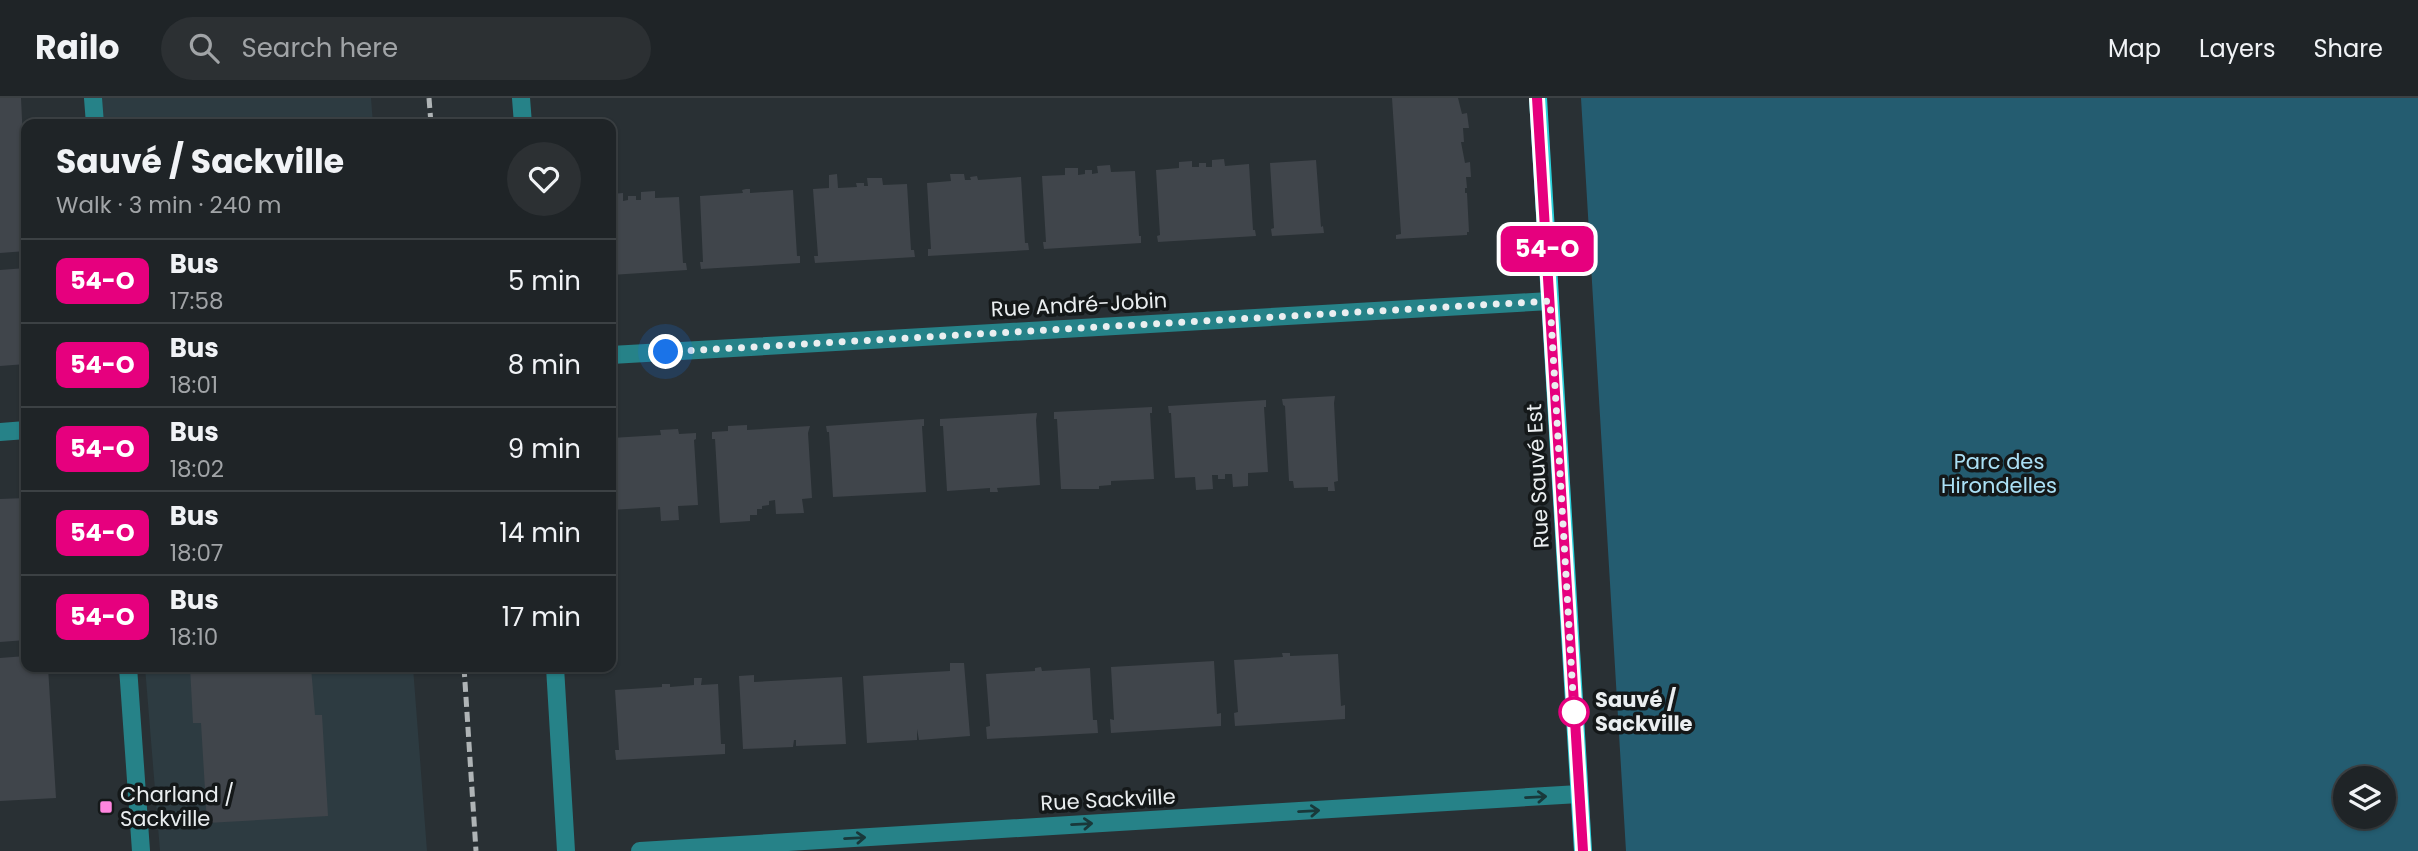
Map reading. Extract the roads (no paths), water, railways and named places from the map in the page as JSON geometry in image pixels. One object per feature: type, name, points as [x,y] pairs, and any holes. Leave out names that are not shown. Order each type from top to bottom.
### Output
[{"type":"main road","name":"Rue Sauvé Est","points":[[1538,98],[1583,851]]},
{"type":"street","points":[[93,98],[95,119]]},
{"type":"street","points":[[521,98],[523,119]]},
{"type":"street","name":"Rue André-Jobin","points":[[616,355],[1550,301]]},
{"type":"street","points":[[0,432],[21,430]]},
{"type":"street","points":[[128,672],[141,851]]},
{"type":"street","points":[[555,672],[566,851]]},
{"type":"street","name":"Rue Sackville","points":[[640,851],[1579,794]]},
{"type":"railway","points":[[429,98],[431,119]]},
{"type":"railway","points":[[464,672],[476,851]]},
{"type":"place","name":"Sauvé / Sackville","points":[[1574,712]]},
{"type":"place","name":"Charland / Sackville","points":[[106,807]]},
{"type":"park label","name":"Parc des Hirondelles","points":[[1999,474]]}]
